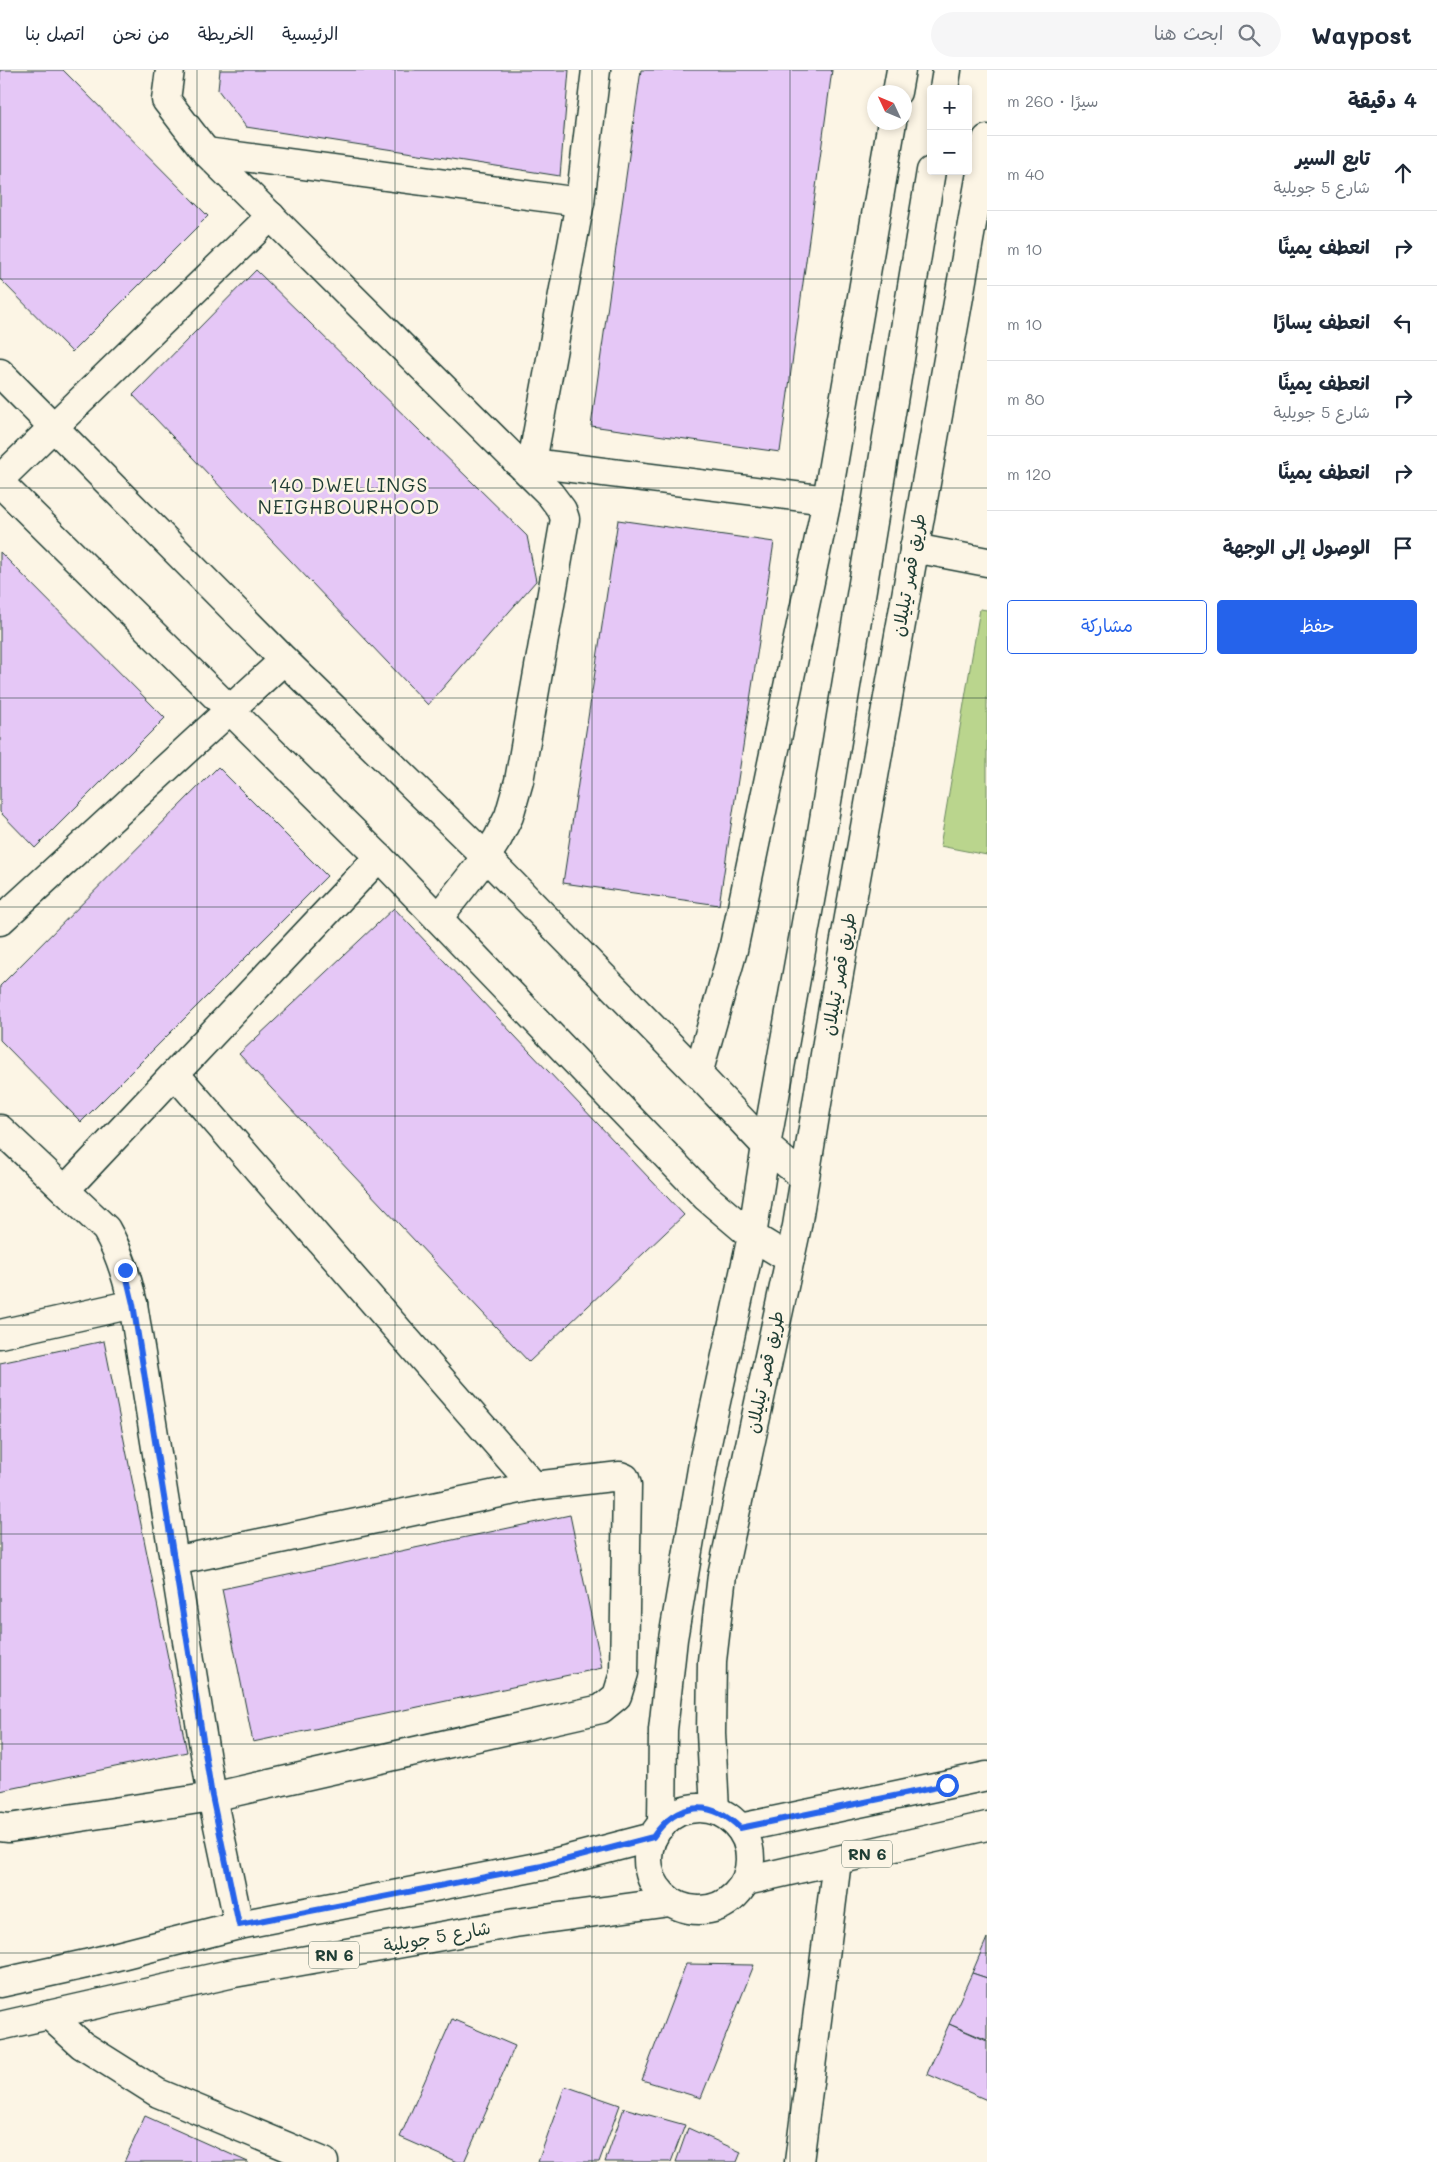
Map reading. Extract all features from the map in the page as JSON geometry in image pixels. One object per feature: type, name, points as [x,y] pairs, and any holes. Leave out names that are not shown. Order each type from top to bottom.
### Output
[{"type":"street","points":[[170,70],[166,100],[206,152],[524,462],[558,503],[565,519],[519,781],[509,816],[486,857],[438,918]]},
{"type":"street","points":[[524,462],[580,202],[596,70]]},
{"type":"street","points":[[898,85],[901,70]]},
{"type":"street","points":[[945,85],[947,70]]},
{"type":"street","points":[[698,1074],[734,950],[827,500],[891,130]]},
{"type":"street","name":"طريق قصر تيليلان","points":[[715,1810],[711,1733],[712,1661],[722,1576],[790,1259],[987,139]]},
{"type":"street","points":[[206,152],[580,202]]},
{"type":"street","points":[[0,1983],[86,1964],[239,1925],[542,1866],[657,1831],[673,1815],[686,1809],[701,1808],[715,1810],[728,1816],[740,1828],[748,1842],[750,1858],[746,1880],[741,1890],[715,1908],[700,1910],[685,1908],[670,1902],[659,1891],[652,1879],[648,1864],[649,1850],[657,1831],[663,1730],[672,1639],[704,1457],[752,1236],[766,1146],[818,856],[930,175]]},
{"type":"street","points":[[0,479],[271,216]]},
{"type":"street","points":[[0,373],[284,660],[486,857],[766,1146],[804,1178]]},
{"type":"street","points":[[524,462],[827,500]]},
{"type":"street","points":[[0,483],[379,857],[706,1197],[752,1236],[790,1259]]},
{"type":"street","points":[[914,548],[987,562]]},
{"type":"street","points":[[2,916],[284,660]]},
{"type":"street","points":[[65,1190],[379,857]]},
{"type":"street","points":[[175,1074],[534,1486]]},
{"type":"street","points":[[0,1129],[106,1229],[118,1250],[133,1304],[212,1796],[239,1925]]},
{"type":"street","points":[[0,1334],[133,1304]]},
{"type":"street","points":[[0,1828],[212,1796],[601,1709],[617,1696],[624,1673],[627,1482],[625,1478],[618,1476],[534,1486],[174,1561]]},
{"type":"street","points":[[740,1828],[987,1776]]},
{"type":"street","name":"RN 6","points":[[746,1880],[987,1826]]},
{"type":"street","points":[[798,2162],[837,1861]]},
{"type":"street","name":"شارع 5 جويلية","points":[[0,2026],[234,1973],[515,1923],[670,1902]]},
{"type":"street","points":[[49,2015],[82,2045],[158,2093],[324,2162]]},
{"type":"green space","points":[[980,609],[987,610],[987,855],[940,846]]},
{"type":"building","points":[[0,70],[63,70],[208,216],[72,352],[0,279]]},
{"type":"building","points":[[220,70],[569,70],[560,176],[246,127],[218,90]]},
{"type":"building","points":[[641,70],[832,70],[780,452],[591,426]]},
{"type":"building","points":[[256,270],[527,536],[536,581],[428,705],[133,395]]},
{"type":"building","points":[[618,520],[774,542],[719,905],[563,883]]},
{"type":"building","points":[[0,552],[165,718],[35,848],[0,812]]},
{"type":"building","points":[[218,767],[327,876],[81,1122],[0,1040],[0,986]]},
{"type":"building","points":[[394,908],[684,1215],[529,1362],[239,1054]]},
{"type":"building","points":[[104,1341],[187,1752],[0,1791],[0,1363]]},
{"type":"building","points":[[570,1515],[602,1668],[253,1742],[222,1589]]},
{"type":"building","points":[[987,1938],[987,1978],[972,1973]]},
{"type":"building","points":[[686,1964],[754,1965],[701,2098],[642,2080]]},
{"type":"building","points":[[972,1973],[987,1978],[987,2040],[949,2024]]},
{"type":"building","points":[[452,2019],[515,2046],[464,2162],[457,2162],[400,2137]]},
{"type":"building","points":[[949,2024],[987,2041],[987,2100],[927,2074]]},
{"type":"building","points":[[565,2086],[620,2105],[599,2162],[538,2162]]},
{"type":"building","points":[[624,2108],[685,2125],[671,2162],[605,2162]]},
{"type":"building","points":[[145,2116],[248,2162],[124,2162]]},
{"type":"building","points":[[688,2128],[741,2152],[737,2162],[676,2162]]},
{"type":"district","name":"140 DWELLINGS NEIGHBOURHOOD","points":[[349,496]]},
{"type":"route","points":[[125,1270],[133,1304],[212,1796],[239,1925],[542,1866],[653,1837],[662,1824],[673,1815],[686,1809],[701,1808],[715,1810],[728,1816],[740,1828],[947,1785]]}]
